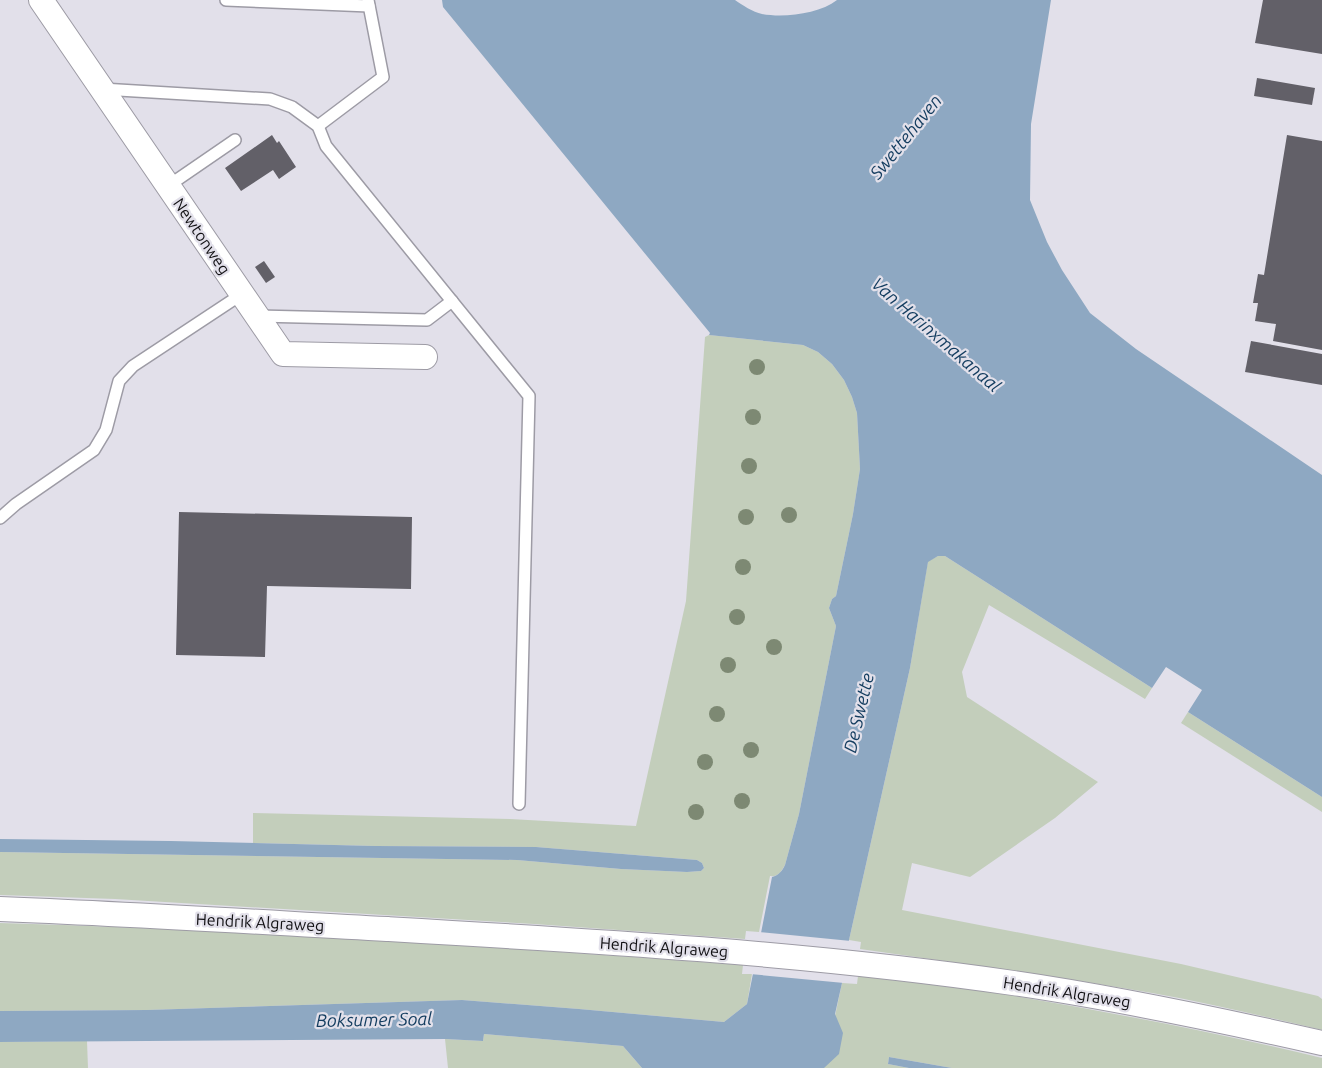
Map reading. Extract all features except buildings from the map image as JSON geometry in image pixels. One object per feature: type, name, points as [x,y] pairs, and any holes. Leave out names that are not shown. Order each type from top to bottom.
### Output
[{"type":"street","name":"Newtonweg","points":[[41,0],[283,354],[425,357]]},
{"type":"street","name":"Hendrik Algraweg","points":[[0,909],[551,938],[859,964],[1015,984],[1148,1006],[1322,1043]]},
{"type":"lane","points":[[226,0],[369,3],[383,77],[318,126]]},
{"type":"lane","points":[[102,89],[270,100],[292,107],[318,126],[326,146],[529,396],[519,804]]},
{"type":"lane","points":[[168,186],[236,140]]},
{"type":"lane","points":[[0,518],[16,504],[94,450],[106,430],[119,381],[132,366],[242,294]]},
{"type":"lane","points":[[257,316],[427,320],[452,301]]},
{"type":"green space","points":[[709,335],[803,345],[818,352],[832,364],[844,380],[857,413],[860,469],[836,596],[832,599],[829,608],[836,626],[799,814],[785,865],[779,874],[770,876],[759,932],[746,931],[745,939],[534,924],[115,899],[0,895],[0,852],[517,860],[621,869],[701,871],[704,868],[702,863],[697,860],[536,847],[253,843],[253,813],[510,819],[636,826],[686,601],[705,337]]},
{"type":"green space","points":[[938,556],[945,556],[1152,688],[1145,699],[989,605],[962,672],[967,697],[1098,782],[1055,818],[970,877],[912,863],[902,910],[1181,964],[1318,996],[1322,999],[1322,1030],[1152,993],[1043,975],[860,949],[861,942],[849,940],[910,668],[928,561]]},
{"type":"green space","points":[[1188,712],[1322,797],[1322,812],[1181,723]]},
{"type":"green space","points":[[0,923],[279,935],[557,952],[743,965],[742,974],[752,974],[747,1004],[724,1022],[462,1000],[147,1010],[0,1011]]},
{"type":"green space","points":[[858,976],[1009,995],[1166,1024],[1322,1058],[1322,1068],[952,1068],[889,1057],[888,1064],[909,1068],[824,1068],[842,983],[857,984]]},
{"type":"green space","points":[[484,1034],[623,1046],[642,1068],[448,1068],[445,1039],[483,1041]]},
{"type":"green space","points":[[87,1041],[88,1068],[0,1068],[0,1042]]},
{"type":"water","points":[[442,0],[735,0],[762,14],[791,15],[821,9],[837,0],[1051,0],[1031,124],[1030,200],[1047,242],[1062,270],[1090,313],[1136,349],[1322,475],[1322,797],[1188,712],[1202,690],[1166,667],[1152,688],[945,556],[938,556],[928,562],[910,668],[849,940],[835,1014],[843,1033],[839,1054],[824,1068],[642,1068],[623,1046],[484,1034],[483,1041],[445,1039],[0,1042],[0,1011],[147,1010],[462,1000],[724,1022],[747,1004],[772,877],[777,875],[785,865],[799,814],[836,626],[829,608],[832,599],[836,596],[860,469],[857,413],[844,380],[832,364],[818,352],[803,345],[709,335],[710,333],[443,7]]},
{"type":"water","points":[[0,839],[536,847],[697,860],[702,863],[704,868],[701,871],[687,872],[621,869],[517,860],[0,852]]},
{"type":"water","points":[[889,1057],[952,1068],[909,1068],[888,1064]]},
{"type":"pier","points":[[759,932],[851,941],[844,983],[750,974]]},
{"type":"water label","name":"Swettehaven","points":[[906,137]]},
{"type":"water label","name":"Van Harinxmakanaal","points":[[936,335]]},
{"type":"water label","name":"De Swette","points":[[859,713]]},
{"type":"water label","name":"Boksumer Soal","points":[[374,1020]]}]
